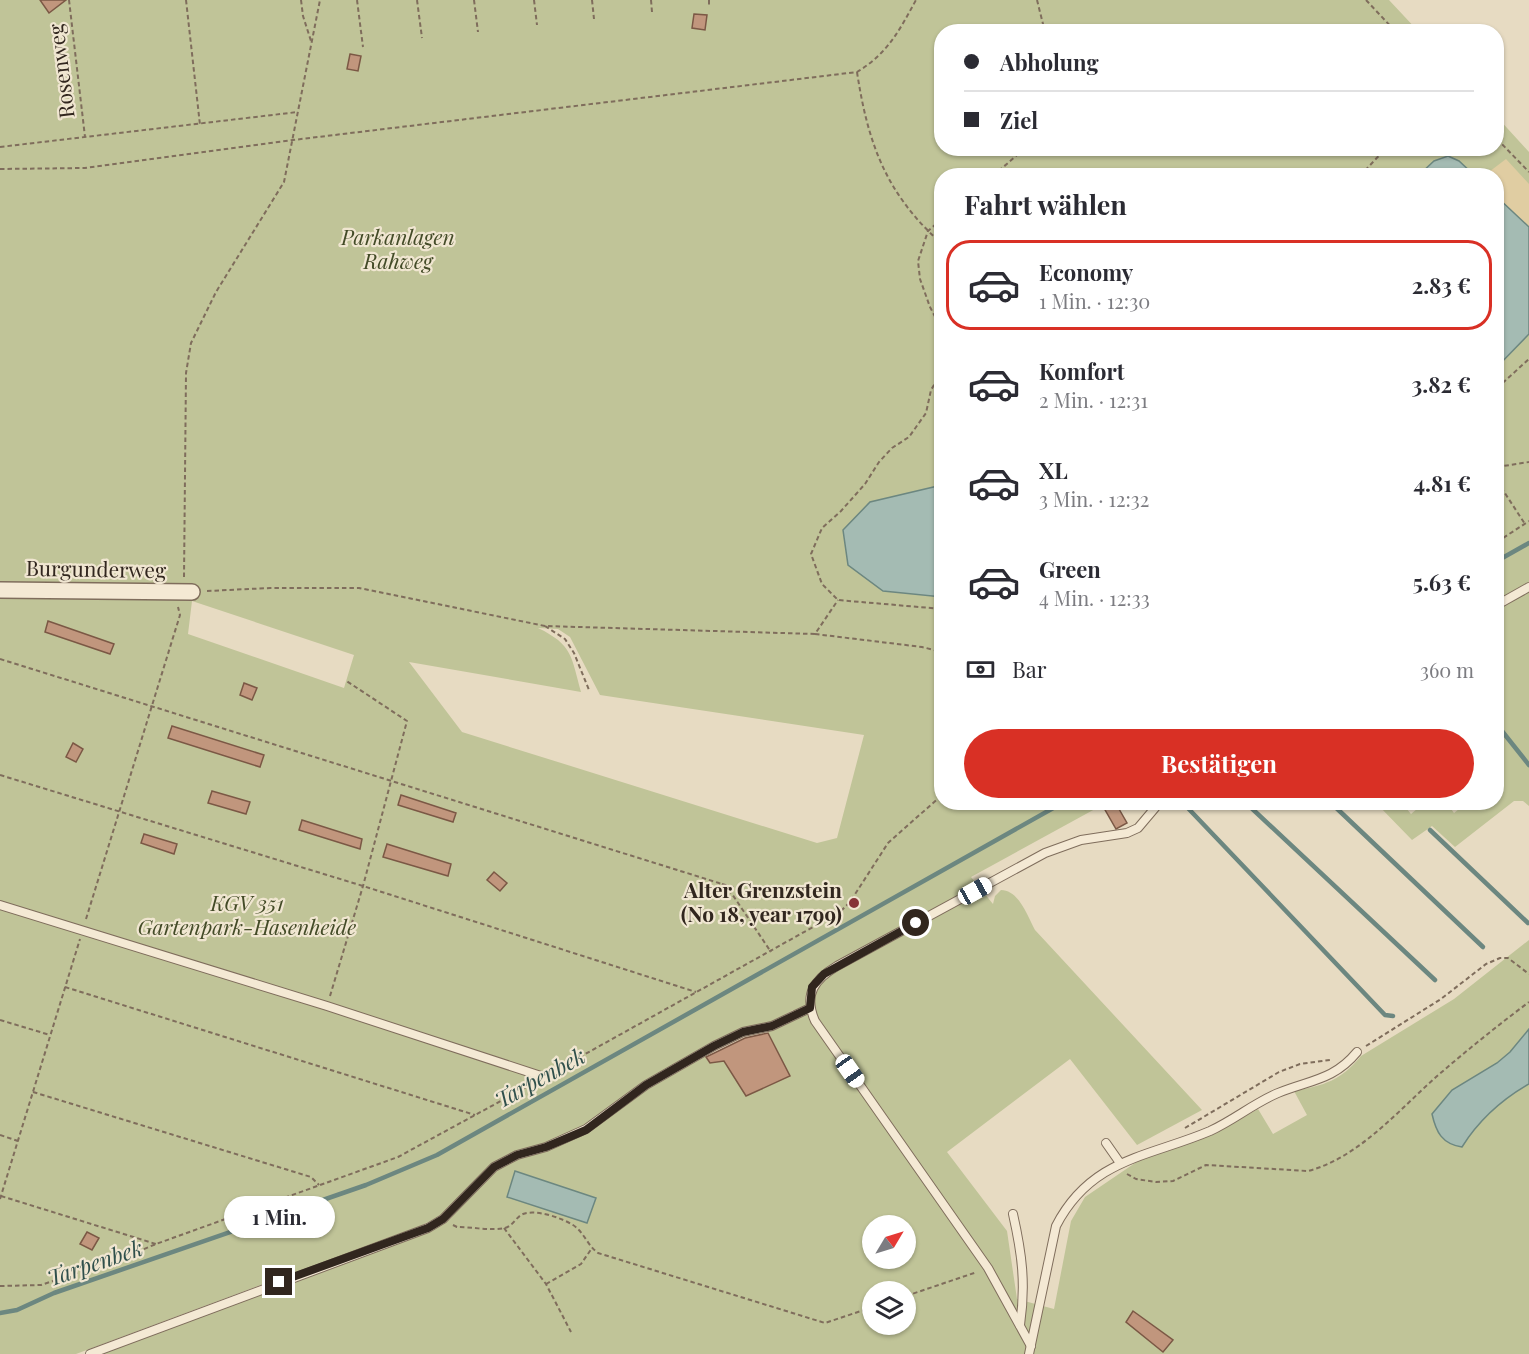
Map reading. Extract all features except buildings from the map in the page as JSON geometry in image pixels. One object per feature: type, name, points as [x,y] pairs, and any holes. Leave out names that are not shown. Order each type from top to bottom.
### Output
[{"type":"street","name":"Burgunderweg","points":[[0,590],[183,592]]},
{"type":"lane","points":[[1504,601],[1529,587]]},
{"type":"lane","points":[[1030,1350],[1020,1325],[988,1268],[819,1027],[810,1008],[812,987],[817,980],[831,970],[1045,853],[1082,840],[1127,833],[1138,828],[1153,810]]},
{"type":"lane","points":[[0,905],[327,1006],[544,1077]]},
{"type":"lane","points":[[90,1354],[193,1314],[404,1239],[443,1219],[494,1167],[517,1155],[546,1147],[586,1130],[646,1085],[714,1046],[743,1032],[772,1026],[810,1008]]},
{"type":"lane","points":[[1030,1350],[1056,1226],[1065,1208],[1076,1196],[1120,1163],[1210,1131],[1272,1095],[1326,1078],[1347,1064],[1357,1052]]},
{"type":"lane","points":[[1106,1143],[1120,1163]]},
{"type":"lane","points":[[1013,1214],[1024,1271],[1024,1299],[1020,1325]]},
{"type":"path","name":"Rosenweg","points":[[69,0],[85,138]]},
{"type":"path","points":[[186,0],[200,125]]},
{"type":"path","points":[[301,0],[303,16],[312,42]]},
{"type":"path","points":[[156,1244],[0,1197],[180,615],[183,592],[186,373],[191,343],[216,292],[284,182],[320,0]]},
{"type":"path","points":[[357,0],[363,47]]},
{"type":"path","points":[[417,0],[422,38]]},
{"type":"path","points":[[474,0],[478,32]]},
{"type":"path","points":[[534,0],[537,25]]},
{"type":"path","points":[[592,0],[594,19]]},
{"type":"path","points":[[651,0],[652,12]]},
{"type":"path","points":[[709,0],[709,5]]},
{"type":"path","points":[[0,169],[85,168],[293,140],[857,72],[873,62],[892,43],[916,0]]},
{"type":"path","points":[[1037,0],[1043,24]]},
{"type":"path","points":[[1366,0],[1388,24]]},
{"type":"path","points":[[857,72],[864,117],[878,158],[906,208],[934,237]]},
{"type":"path","points":[[0,147],[298,112]]},
{"type":"path","points":[[1504,146],[1529,172]]},
{"type":"path","points":[[1002,168],[1016,156]]},
{"type":"path","points":[[1367,168],[1379,156]]},
{"type":"path","points":[[934,226],[928,231],[918,261],[920,279],[934,315]]},
{"type":"path","points":[[1504,382],[1529,359]]},
{"type":"path","points":[[934,385],[926,413],[909,437],[892,448],[854,497],[822,528],[811,554],[822,584],[838,600],[934,608]]},
{"type":"path","points":[[1504,466],[1529,462]]},
{"type":"path","points":[[1504,491],[1527,522],[1504,537]]},
{"type":"path","points":[[183,592],[270,588],[359,588],[545,626],[815,634],[934,650]]},
{"type":"path","points":[[815,634],[838,600]]},
{"type":"path","points":[[545,626],[565,639],[574,653],[589,690]]},
{"type":"path","points":[[0,659],[758,894]]},
{"type":"path","points":[[327,1006],[363,886],[407,721],[345,680]]},
{"type":"path","points":[[0,775],[363,886],[697,992]]},
{"type":"path","points":[[0,1286],[42,1285],[398,1157],[476,1116],[840,912],[850,902],[888,843],[934,802]]},
{"type":"path","points":[[719,883],[728,888],[771,952]]},
{"type":"path","points":[[1357,1052],[1441,999],[1492,960],[1508,958],[1529,974]]},
{"type":"path","points":[[65,987],[476,1116]]},
{"type":"path","points":[[1120,1163],[1128,1177],[1156,1182],[1173,1181],[1206,1165],[1308,1172],[1322,1168],[1356,1146],[1489,1032],[1529,1002]]},
{"type":"path","points":[[0,1020],[50,1035]]},
{"type":"path","points":[[1184,1129],[1279,1072],[1300,1064],[1332,1060]]},
{"type":"path","points":[[33,1092],[311,1177],[319,1185]]},
{"type":"path","points":[[0,1135],[18,1141]]},
{"type":"path","points":[[443,1219],[457,1227],[504,1228],[522,1214],[534,1212],[572,1224],[598,1253],[825,1323],[862,1311]]},
{"type":"path","points":[[504,1228],[546,1284],[571,1332]]},
{"type":"path","points":[[546,1284],[581,1264],[592,1248]]},
{"type":"path","points":[[916,1293],[988,1268]]},
{"type":"green space","points":[[0,0],[1389,0],[1411,24],[934,24],[934,156],[1504,156],[1504,125],[1529,152],[1529,227],[1504,204],[1504,168],[1466,168],[1459,161],[1434,161],[1427,168],[934,168],[934,487],[871,502],[882,591],[934,596],[934,810],[1093,810],[971,877],[993,904],[995,896],[1001,890],[1013,894],[1018,899],[1035,930],[1202,1110],[1137,1145],[1070,1059],[947,1152],[1007,1231],[1017,1299],[1054,1309],[1071,1221],[1085,1197],[1138,1161],[1212,1135],[1258,1109],[1273,1134],[1307,1115],[1294,1091],[1315,1087],[1339,1076],[1361,1056],[1454,999],[1529,940],[1529,1029],[1510,1052],[1497,1063],[1452,1090],[1432,1114],[1461,1147],[1491,1111],[1529,1084],[1529,1354],[102,1354],[429,1232],[450,1219],[480,1184],[496,1170],[518,1158],[546,1151],[589,1133],[647,1087],[705,1054],[710,1063],[724,1061],[746,1096],[790,1076],[768,1032],[792,1021],[793,1010],[771,1023],[743,1028],[712,1042],[645,1081],[584,1126],[546,1143],[515,1152],[492,1164],[440,1216],[403,1235],[320,1263],[76,1354],[0,1354]],"holes":[[[192,601],[354,655],[344,688],[188,634]],[[538,628],[558,629],[570,637],[600,695],[864,735],[837,838],[817,843],[462,732],[409,662],[581,692],[569,653],[558,640]]]},
{"type":"green space","points":[[1529,334],[1529,582],[1504,596],[1504,360]]},
{"type":"green space","points":[[1529,591],[1529,806],[1523,801],[1514,801],[1504,809],[1504,606]]},
{"type":"green space","points":[[1383,810],[1408,810],[1411,814],[1416,810],[1452,810],[1454,813],[1458,810],[1502,810],[1455,847],[1432,826],[1412,840]]},
{"type":"sand","points":[[1506,159],[1529,184],[1529,227],[1504,204],[1504,168],[1494,168]]},
{"type":"water","points":[[1448,156],[1466,168],[1426,168],[1434,161]]},
{"type":"water","points":[[1504,204],[1529,227],[1529,334],[1504,360]]},
{"type":"water","points":[[934,487],[934,596],[883,591],[848,565],[843,530],[870,502]]},
{"type":"water","points":[[1529,1029],[1529,1084],[1491,1111],[1462,1147],[1449,1143],[1438,1132],[1432,1114],[1452,1090],[1497,1063],[1510,1052]]},
{"type":"water","points":[[515,1171],[596,1198],[587,1223],[507,1197]]},
{"type":"waterway","name":"Tarpenbek","points":[[1504,557],[1529,543]]},
{"type":"waterway","points":[[1504,734],[1529,765]]},
{"type":"waterway","name":"Tarpenbek","points":[[0,1313],[17,1310],[54,1293],[366,1185],[437,1155],[1050,810]]},
{"type":"waterway","points":[[1190,810],[1385,1015],[1393,1016]]},
{"type":"waterway","points":[[1254,810],[1435,980]]},
{"type":"waterway","points":[[1338,810],[1483,947]]},
{"type":"waterway","points":[[1430,830],[1528,923]]},
{"type":"place","name":"Alter Grenzstein (No 18, year 1799)","points":[[854,903]]},
{"type":"route","points":[[279,1282],[404,1239],[428,1228],[443,1219],[494,1167],[517,1155],[546,1147],[586,1130],[646,1085],[714,1046],[743,1032],[772,1026],[810,1008],[812,987],[824,974],[916,923]]},
{"type":"park label","name":"Parkanlagen Rahweg","points":[[398,250]]},
{"type":"park label","name":"KGV 351 Gartenpark-Hasenheide","points":[[247,916]]}]
